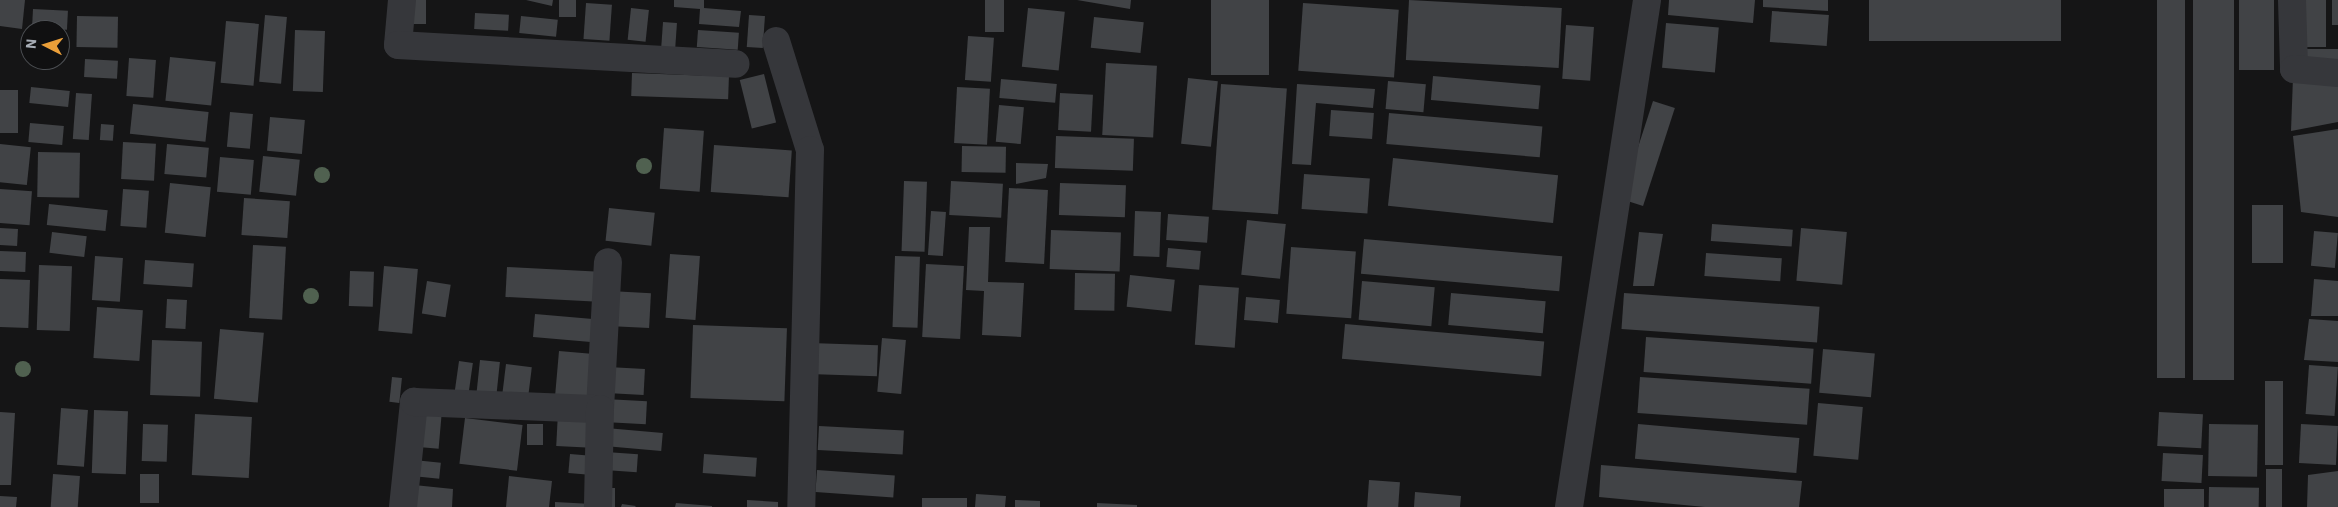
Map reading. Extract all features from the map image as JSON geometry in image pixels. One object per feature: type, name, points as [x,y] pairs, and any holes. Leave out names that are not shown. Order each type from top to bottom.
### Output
[{"type":"street","points":[[402,0],[398,45],[735,64]]},
{"type":"street","points":[[1570,507],[1647,0]]},
{"type":"street","points":[[2292,0],[2294,69],[2338,73]]},
{"type":"street","points":[[776,41],[810,150],[801,507]]},
{"type":"street","points":[[598,507],[600,409],[608,262]]},
{"type":"street","points":[[403,507],[414,402],[600,409]]},
{"type":"building","points":[[0,0],[25,0],[20,29],[0,26]]},
{"type":"building","points":[[408,0],[426,0],[426,24],[408,24]]},
{"type":"building","points":[[526,0],[553,0],[552,6]]},
{"type":"building","points":[[559,0],[576,0],[576,17],[559,17]]},
{"type":"building","points":[[674,0],[704,0],[704,8],[741,11],[739,27],[699,24],[700,9],[674,7]]},
{"type":"building","points":[[985,0],[1004,0],[1004,32],[985,32]]},
{"type":"building","points":[[1077,0],[1131,0],[1130,9]]},
{"type":"building","points":[[1211,0],[1269,0],[1269,75],[1211,75]]},
{"type":"building","points":[[1409,0],[1562,8],[1559,68],[1406,60]]},
{"type":"building","points":[[1669,0],[1755,0],[1753,23],[1668,15]]},
{"type":"building","points":[[1763,0],[1828,0],[1828,11],[1763,7]]},
{"type":"building","points":[[1869,0],[2061,0],[2061,41],[1869,41]]},
{"type":"building","points":[[2157,0],[2185,0],[2185,378],[2157,378]]},
{"type":"building","points":[[2193,0],[2234,0],[2234,380],[2193,380]]},
{"type":"building","points":[[2239,0],[2274,0],[2274,70],[2239,70]]},
{"type":"building","points":[[2294,0],[2326,0],[2326,47],[2294,47]]},
{"type":"building","points":[[2332,0],[2338,0],[2338,25],[2332,25]]},
{"type":"building","points":[[586,3],[612,5],[609,41],[583,39]]},
{"type":"building","points":[[1303,3],[1399,10],[1394,78],[1298,71]]},
{"type":"building","points":[[631,8],[649,10],[646,42],[628,40]]},
{"type":"building","points":[[1028,8],[1065,12],[1059,71],[1022,67]]},
{"type":"building","points":[[33,9],[68,11],[67,20],[32,20]]},
{"type":"building","points":[[1772,11],[1829,15],[1827,46],[1770,42]]},
{"type":"building","points":[[475,13],[509,15],[508,31],[474,29]]},
{"type":"building","points":[[265,15],[287,17],[281,84],[259,82]]},
{"type":"building","points":[[749,15],[765,16],[763,48],[747,47]]},
{"type":"building","points":[[77,16],[118,17],[117,48],[76,47]]},
{"type":"building","points":[[521,16],[558,20],[556,37],[519,33]]},
{"type":"building","points":[[1094,17],[1144,22],[1140,53],[1091,48]]},
{"type":"building","points":[[226,21],[259,24],[253,86],[221,83]]},
{"type":"building","points":[[663,22],[677,23],[675,48],[661,47]]},
{"type":"building","points":[[1666,23],[1719,28],[1715,72],[1662,68]]},
{"type":"building","points":[[1566,25],[1594,27],[1590,81],[1562,79]]},
{"type":"building","points":[[295,30],[325,31],[323,92],[293,91]]},
{"type":"building","points":[[698,30],[739,33],[738,50],[697,47]]},
{"type":"building","points":[[968,36],[994,38],[991,82],[965,80]]},
{"type":"building","points":[[2300,49],[2338,49],[2338,66],[2300,66]]},
{"type":"building","points":[[170,57],[216,62],[211,106],[165,101]]},
{"type":"building","points":[[129,58],[156,60],[153,98],[126,96]]},
{"type":"building","points":[[85,59],[118,61],[117,79],[84,77]]},
{"type":"building","points":[[1106,63],[1157,66],[1153,138],[1102,135]]},
{"type":"building","points":[[632,73],[729,76],[728,99],[631,96]]},
{"type":"building","points":[[764,74],[776,123],[752,129],[740,80]]},
{"type":"building","points":[[1433,76],[1541,85],[1538,109],[1431,100]]},
{"type":"building","points":[[2338,76],[2338,122],[2291,131],[2293,77]]},
{"type":"building","points":[[1188,78],[1218,81],[1211,147],[1181,144]]},
{"type":"building","points":[[1001,79],[1057,84],[1055,103],[999,98]]},
{"type":"building","points":[[1388,81],[1426,84],[1423,112],[1386,109]]},
{"type":"building","points":[[1221,84],[1287,89],[1278,214],[1212,210]]},
{"type":"building","points":[[1297,84],[1375,89],[1373,108],[1316,103],[1311,165],[1292,164]]},
{"type":"building","points":[[31,87],[70,91],[68,107],[29,103]]},
{"type":"building","points":[[957,87],[990,89],[987,145],[954,143]]},
{"type":"building","points":[[0,90],[18,90],[18,133],[0,133]]},
{"type":"building","points":[[76,93],[92,94],[89,140],[73,139]]},
{"type":"building","points":[[1060,93],[1093,95],[1091,132],[1058,130]]},
{"type":"building","points":[[1653,101],[1675,108],[1643,206],[1621,199]]},
{"type":"building","points":[[133,104],[209,112],[205,142],[130,134]]},
{"type":"building","points":[[999,105],[1024,107],[1021,144],[996,142]]},
{"type":"building","points":[[1331,110],[1374,113],[1372,139],[1329,136]]},
{"type":"building","points":[[230,112],[253,114],[250,149],[227,147]]},
{"type":"building","points":[[1389,113],[1542,126],[1540,157],[1386,144]]},
{"type":"building","points":[[270,117],[305,120],[302,154],[267,151]]},
{"type":"building","points":[[30,123],[64,126],[62,145],[28,142]]},
{"type":"building","points":[[101,124],[114,125],[113,141],[100,140]]},
{"type":"building","points":[[664,128],[704,131],[700,192],[660,189]]},
{"type":"building","points":[[2338,129],[2338,217],[2301,212],[2293,136]]},
{"type":"building","points":[[1056,136],[1134,139],[1133,171],[1055,168]]},
{"type":"building","points":[[123,142],[156,144],[154,181],[121,179]]},
{"type":"building","points":[[0,144],[31,147],[27,185],[0,182]]},
{"type":"building","points":[[167,144],[209,148],[206,178],[164,174]]},
{"type":"building","points":[[714,145],[792,150],[789,197],[711,192]]},
{"type":"building","points":[[962,146],[1006,147],[1006,173],[962,172]]},
{"type":"building","points":[[38,152],[80,153],[79,198],[37,197]]},
{"type":"building","points":[[263,156],[300,160],[296,196],[259,192]]},
{"type":"building","points":[[220,157],[254,160],[251,195],[217,192]]},
{"type":"building","points":[[1393,158],[1558,175],[1553,223],[1388,206]]},
{"type":"building","points":[[1016,163],[1048,164],[1046,178],[1016,184]]},
{"type":"building","points":[[1304,174],[1370,179],[1367,214],[1302,209]]},
{"type":"building","points":[[904,181],[927,182],[925,252],[902,251]]},
{"type":"building","points":[[951,181],[1003,184],[1001,218],[949,215]]},
{"type":"building","points":[[170,183],[211,187],[206,237],[165,233]]},
{"type":"building","points":[[1060,183],[1126,185],[1125,217],[1059,215]]},
{"type":"building","points":[[1009,188],[1048,190],[1044,264],[1005,262]]},
{"type":"building","points":[[0,189],[32,191],[30,225],[0,223]]},
{"type":"building","points":[[123,189],[149,191],[146,228],[120,226]]},
{"type":"building","points":[[244,198],[290,201],[287,238],[241,235]]},
{"type":"building","points":[[49,204],[108,210],[105,231],[47,225]]},
{"type":"building","points":[[2252,205],[2283,205],[2283,263],[2252,263]]},
{"type":"building","points":[[609,208],[655,213],[651,246],[606,241]]},
{"type":"building","points":[[931,211],[946,212],[943,256],[928,255]]},
{"type":"building","points":[[1135,211],[1161,212],[1159,257],[1133,256]]},
{"type":"building","points":[[1168,214],[1209,217],[1207,243],[1166,240]]},
{"type":"building","points":[[1247,220],[1286,224],[1280,279],[1241,275]]},
{"type":"building","points":[[1712,224],[1793,230],[1792,247],[1711,241]]},
{"type":"building","points":[[969,227],[990,227],[988,282],[1024,283],[1021,337],[982,335],[984,291],[966,290]]},
{"type":"building","points":[[0,228],[18,229],[17,246],[0,245]]},
{"type":"building","points":[[1801,228],[1847,232],[1842,285],[1796,281]]},
{"type":"building","points":[[1051,230],[1121,232],[1120,271],[1050,269]]},
{"type":"building","points":[[2314,231],[2338,233],[2335,268],[2311,266]]},
{"type":"building","points":[[52,232],[87,236],[84,257],[49,253]]},
{"type":"building","points":[[1639,232],[1663,234],[1654,286],[1633,286]]},
{"type":"building","points":[[1364,239],[1562,256],[1559,291],[1361,274]]},
{"type":"building","points":[[253,245],[286,247],[282,320],[249,318]]},
{"type":"building","points":[[1291,247],[1356,252],[1351,318],[1286,314]]},
{"type":"building","points":[[1168,248],[1201,251],[1199,270],[1166,267]]},
{"type":"building","points":[[0,251],[26,252],[25,272],[0,271]]},
{"type":"building","points":[[1706,253],[1782,258],[1780,281],[1704,276]]},
{"type":"building","points":[[670,254],[700,256],[695,320],[666,318]]},
{"type":"building","points":[[95,256],[123,258],[120,302],[92,300]]},
{"type":"building","points":[[895,256],[920,257],[918,328],[893,327]]},
{"type":"building","points":[[145,260],[194,263],[192,287],[143,284]]},
{"type":"building","points":[[926,264],[964,266],[960,339],[922,337]]},
{"type":"building","points":[[39,265],[72,266],[70,331],[37,330]]},
{"type":"building","points":[[384,266],[418,269],[412,334],[378,331]]},
{"type":"building","points":[[507,267],[595,272],[593,302],[505,297]]},
{"type":"building","points":[[350,271],[374,272],[373,307],[349,306]]},
{"type":"building","points":[[1075,273],[1115,274],[1114,311],[1074,310]]},
{"type":"building","points":[[1130,275],[1175,280],[1171,312],[1127,307]]},
{"type":"building","points":[[0,279],[30,280],[28,328],[0,327]]},
{"type":"building","points":[[2314,279],[2338,281],[2338,316],[2311,316]]},
{"type":"building","points":[[427,281],[451,285],[446,317],[422,314]]},
{"type":"building","points":[[1362,281],[1435,287],[1431,326],[1359,320]]},
{"type":"building","points":[[1199,285],[1239,288],[1235,348],[1195,345]]},
{"type":"building","points":[[610,291],[651,293],[649,328],[608,326]]},
{"type":"building","points":[[1451,293],[1546,301],[1543,333],[1448,325]]},
{"type":"building","points":[[1624,293],[1820,307],[1817,343],[1621,329]]},
{"type":"building","points":[[1246,297],[1280,300],[1278,323],[1244,320]]},
{"type":"building","points":[[167,299],[187,300],[185,329],[165,328]]},
{"type":"building","points":[[97,307],[143,310],[139,361],[93,358]]},
{"type":"building","points":[[535,314],[593,319],[591,342],[533,337]]},
{"type":"building","points":[[2309,319],[2338,321],[2338,362],[2304,360]]},
{"type":"building","points":[[1345,324],[1544,341],[1541,376],[1342,359]]},
{"type":"building","points":[[693,325],[787,328],[784,401],[690,398]]},
{"type":"building","points":[[220,329],[264,333],[258,403],[214,399]]},
{"type":"building","points":[[1646,337],[1814,349],[1811,384],[1644,372]]},
{"type":"building","points":[[882,338],[906,340],[901,394],[877,392]]},
{"type":"building","points":[[152,340],[202,342],[200,397],[150,395]]},
{"type":"building","points":[[810,343],[878,345],[877,376],[809,374]]},
{"type":"building","points":[[1823,349],[1875,354],[1871,397],[1819,393]]},
{"type":"building","points":[[559,351],[591,354],[587,404],[555,401]]},
{"type":"building","points":[[480,360],[500,362],[496,400],[476,398]]},
{"type":"building","points":[[459,361],[473,363],[468,399],[454,397]]},
{"type":"building","points":[[506,364],[532,367],[528,402],[502,399]]},
{"type":"building","points":[[2309,365],[2338,367],[2335,416],[2306,414]]},
{"type":"building","points":[[608,367],[645,369],[644,395],[607,393]]},
{"type":"building","points":[[392,377],[402,378],[399,403],[389,402]]},
{"type":"building","points":[[1640,377],[1810,389],[1807,425],[1637,413]]},
{"type":"building","points":[[2265,381],[2283,381],[2283,465],[2265,465]]},
{"type":"building","points":[[605,399],[647,401],[646,424],[604,422]]},
{"type":"building","points":[[1818,403],[1863,407],[1858,460],[1813,456]]},
{"type":"building","points":[[61,408],[88,410],[84,467],[57,465]]},
{"type":"building","points":[[419,409],[442,411],[439,449],[416,447]]},
{"type":"building","points":[[94,410],[128,411],[126,474],[92,473]]},
{"type":"building","points":[[0,412],[15,413],[11,485],[0,485]]},
{"type":"building","points":[[558,412],[593,414],[591,448],[556,446]]},
{"type":"building","points":[[2159,412],[2203,414],[2201,448],[2157,446]]},
{"type":"building","points":[[195,414],[252,417],[249,478],[192,475]]},
{"type":"building","points":[[465,418],[523,425],[517,471],[459,464]]},
{"type":"building","points":[[143,424],[168,425],[167,462],[142,461]]},
{"type":"building","points":[[527,424],[543,424],[543,445],[527,445]]},
{"type":"building","points":[[1638,424],[1799,438],[1796,473],[1635,459]]},
{"type":"building","points":[[2209,424],[2258,425],[2257,477],[2208,476]]},
{"type":"building","points":[[2301,424],[2338,426],[2336,465],[2299,463]]},
{"type":"building","points":[[819,426],[904,430],[903,454],[818,450]]},
{"type":"building","points":[[606,428],[663,433],[661,451],[604,446]]},
{"type":"building","points":[[606,452],[638,454],[637,472],[605,470]]},
{"type":"building","points":[[2163,453],[2203,455],[2201,483],[2162,481]]},
{"type":"building","points":[[570,454],[591,456],[589,475],[568,473]]},
{"type":"building","points":[[704,454],[757,458],[756,477],[703,473]]},
{"type":"building","points":[[414,460],[441,463],[439,479],[412,476]]},
{"type":"building","points":[[1601,465],[1802,481],[1799,507],[1705,507],[1599,497]]},
{"type":"building","points":[[2266,469],[2282,469],[2282,507],[2266,507]]},
{"type":"building","points":[[817,470],[895,475],[893,497],[815,492]]},
{"type":"building","points":[[2338,471],[2338,507],[2307,507],[2308,475]]},
{"type":"building","points":[[53,474],[80,476],[78,507],[51,507]]},
{"type":"building","points":[[140,474],[159,474],[159,503],[140,503]]},
{"type":"building","points":[[509,476],[552,481],[549,507],[506,507]]},
{"type":"building","points":[[1369,480],[1400,482],[1398,507],[1367,507]]},
{"type":"building","points":[[414,485],[453,489],[452,507],[412,507]]},
{"type":"building","points":[[2209,487],[2259,488],[2259,507],[2209,507]]},
{"type":"building","points":[[605,488],[615,488],[615,507],[605,507]]},
{"type":"building","points":[[2164,489],[2204,489],[2204,507],[2164,507]]},
{"type":"building","points":[[1415,492],[1461,496],[1460,507],[1414,507]]},
{"type":"building","points":[[976,494],[1006,496],[1005,507],[975,507]]},
{"type":"building","points":[[0,496],[17,497],[16,507],[0,507]]},
{"type":"building","points":[[922,498],[967,498],[967,507],[922,507]]},
{"type":"building","points":[[747,500],[778,502],[778,507],[747,507]]},
{"type":"building","points":[[1015,500],[1040,501],[1040,507],[1015,507]]},
{"type":"building","points":[[555,502],[592,504],[592,507],[555,507]]},
{"type":"building","points":[[676,503],[712,506],[712,507],[675,507]]},
{"type":"building","points":[[1097,503],[1137,505],[1137,507],[1097,507]]},
{"type":"building","points":[[622,504],[636,506],[621,507]]}]
